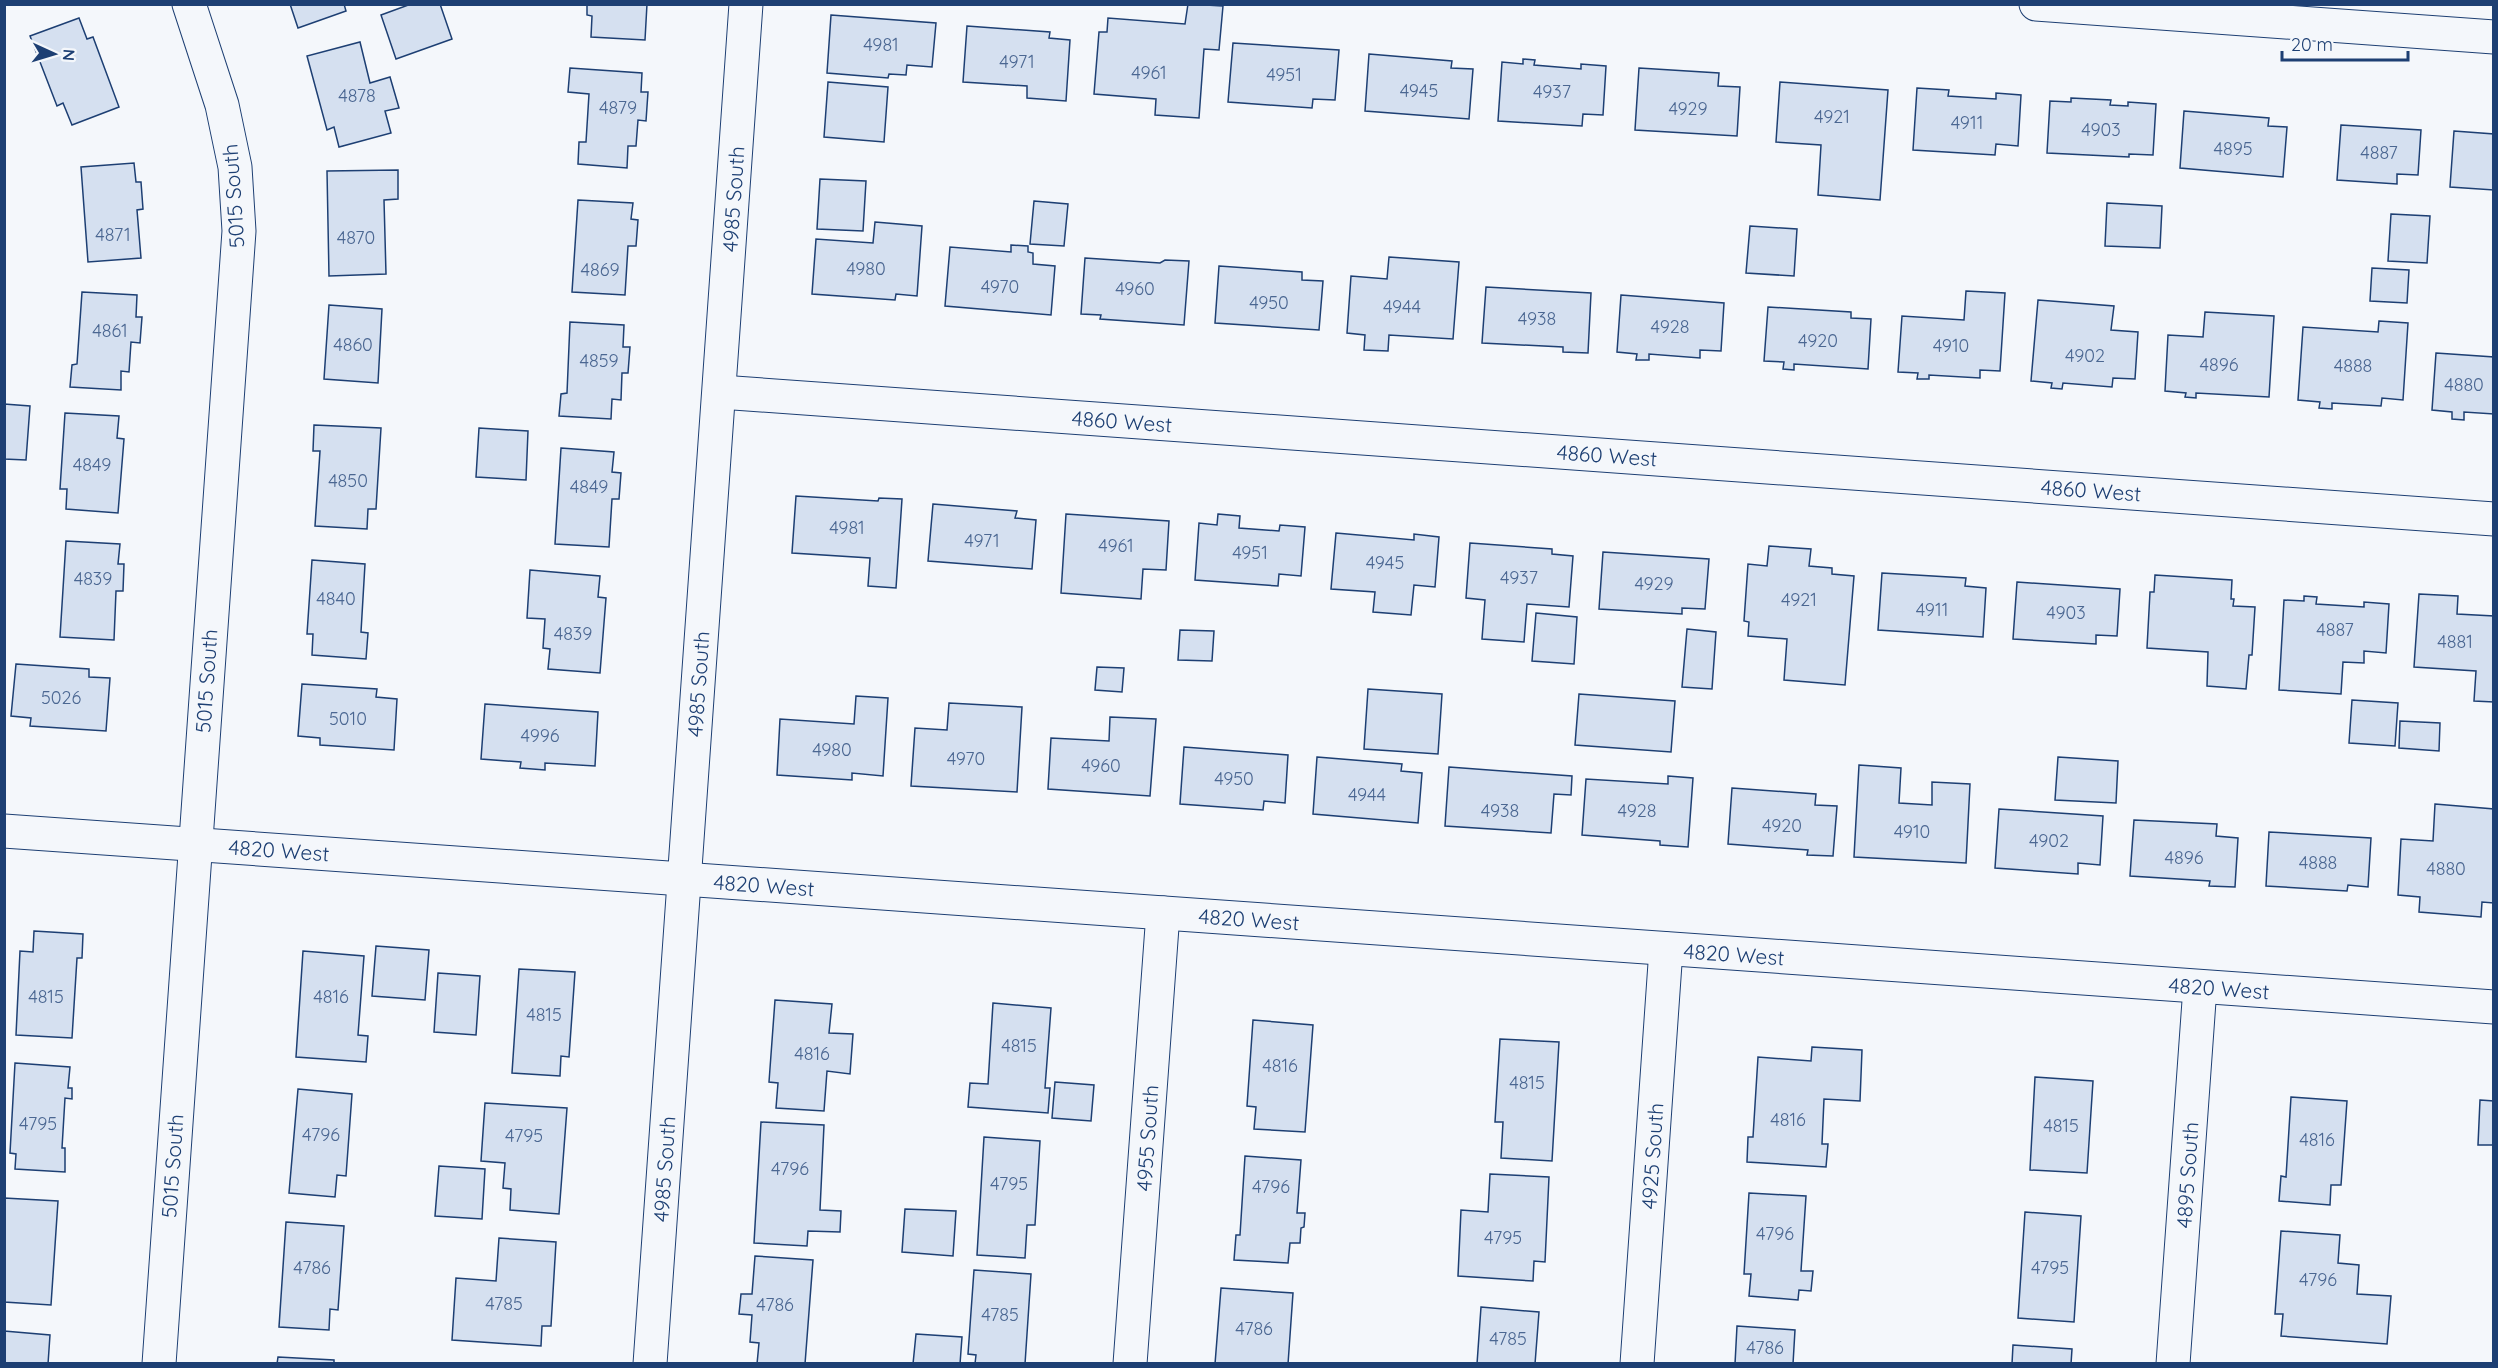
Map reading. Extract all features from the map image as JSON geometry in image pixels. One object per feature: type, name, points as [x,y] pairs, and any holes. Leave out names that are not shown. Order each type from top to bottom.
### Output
[{"type":"street","name":"5015 South","points":[[159,1364],[239,231],[235,167],[222,105],[189,4]]},
{"type":"street","name":"4985 South","points":[[650,1364],[746,4]]},
{"type":"street","points":[[2036,4],[2493,37]]},
{"type":"street","name":"4860 West","points":[[720,392],[2493,519]]},
{"type":"street","name":"4820 West","points":[[4,831],[2493,1007]]},
{"type":"street","name":"4955 South","points":[[1130,1364],[1163,913]]},
{"type":"street","name":"4925 South","points":[[1637,1364],[1666,949]]},
{"type":"street","name":"4895 South","points":[[2173,1364],[2200,987]]},
{"type":"building","points":[[290,4],[344,4],[346,11],[298,28]]},
{"type":"building","points":[[411,4],[440,4],[452,39],[396,59],[381,15]]},
{"type":"building","points":[[587,4],[647,4],[645,40],[591,37],[592,16],[587,15]]},
{"type":"building","points":[[1188,4],[1223,6],[1219,50],[1204,49],[1199,118],[1155,115],[1156,99],[1094,94],[1099,32],[1107,32],[1108,18],[1185,24]]},
{"type":"building","points":[[831,15],[936,23],[932,67],[907,65],[906,75],[889,74],[888,78],[827,73]]},
{"type":"building","points":[[79,18],[87,39],[93,37],[119,107],[72,125],[63,103],[57,106],[30,36]]},
{"type":"building","points":[[967,26],[1050,32],[1049,38],[1070,40],[1066,101],[1027,98],[1027,86],[963,82]]},
{"type":"building","points":[[360,42],[370,83],[390,77],[399,108],[385,111],[391,133],[339,147],[334,127],[327,130],[307,56]]},
{"type":"building","points":[[1233,43],[1339,50],[1335,100],[1313,99],[1312,108],[1228,102]]},
{"type":"building","points":[[1369,54],[1452,61],[1451,68],[1473,69],[1469,119],[1365,111]]},
{"type":"building","points":[[1523,59],[1535,60],[1534,65],[1581,69],[1581,64],[1606,66],[1603,115],[1583,114],[1582,126],[1498,121],[1502,62],[1523,64]]},
{"type":"building","points":[[570,68],[642,73],[641,92],[648,92],[646,121],[638,120],[636,146],[628,146],[627,168],[578,164],[579,142],[586,142],[589,94],[568,92]]},
{"type":"building","points":[[1639,68],[1719,73],[1718,86],[1740,87],[1737,136],[1635,130]]},
{"type":"building","points":[[828,82],[888,87],[884,142],[824,137]]},
{"type":"building","points":[[1780,82],[1888,90],[1880,200],[1818,195],[1821,145],[1776,142]]},
{"type":"building","points":[[1917,88],[1949,90],[1948,96],[1996,99],[1996,93],[2021,95],[2018,146],[1996,144],[1995,155],[1913,150]]},
{"type":"building","points":[[2071,98],[2111,100],[2110,105],[2128,106],[2128,102],[2156,104],[2153,155],[2129,154],[2129,157],[2047,153],[2050,101],[2071,102]]},
{"type":"building","points":[[2184,111],[2269,118],[2268,126],[2287,127],[2283,177],[2180,168]]},
{"type":"building","points":[[2341,125],[2421,130],[2418,175],[2397,174],[2397,184],[2337,180]]},
{"type":"building","points":[[2454,131],[2494,134],[2494,190],[2450,187]]},
{"type":"building","points":[[134,163],[136,182],[141,182],[143,209],[137,210],[141,258],[88,262],[81,167]]},
{"type":"building","points":[[398,170],[398,199],[384,200],[386,274],[329,276],[327,171]]},
{"type":"building","points":[[820,179],[866,181],[863,231],[817,229]]},
{"type":"building","points":[[578,200],[633,203],[631,219],[638,220],[636,246],[628,246],[625,295],[572,292]]},
{"type":"building","points":[[1034,201],[1068,204],[1064,246],[1030,244]]},
{"type":"building","points":[[2107,203],[2162,206],[2160,248],[2105,246]]},
{"type":"building","points":[[2391,214],[2430,216],[2427,263],[2388,261]]},
{"type":"building","points":[[875,222],[922,226],[917,296],[896,294],[895,300],[812,294],[816,239],[873,243]]},
{"type":"building","points":[[1750,226],[1797,229],[1794,276],[1746,273]]},
{"type":"building","points":[[1011,245],[1028,246],[1028,252],[1033,253],[1033,264],[1055,266],[1051,315],[945,306],[950,247],[1011,252]]},
{"type":"building","points":[[1389,257],[1459,262],[1453,339],[1389,335],[1388,351],[1364,350],[1365,335],[1347,333],[1351,276],[1387,279]]},
{"type":"building","points":[[1085,258],[1160,263],[1165,260],[1189,261],[1184,325],[1100,319],[1101,315],[1081,314]]},
{"type":"building","points":[[1219,266],[1302,272],[1302,280],[1323,281],[1319,330],[1215,323]]},
{"type":"building","points":[[2372,268],[2409,270],[2407,303],[2370,301]]},
{"type":"building","points":[[1486,287],[1591,293],[1588,353],[1563,352],[1563,347],[1482,343]]},
{"type":"building","points":[[1966,291],[2005,293],[2000,371],[1980,370],[1980,378],[1929,375],[1929,379],[1917,379],[1918,373],[1898,372],[1902,316],[1964,320]]},
{"type":"building","points":[[82,292],[137,295],[136,317],[142,317],[140,343],[131,342],[129,372],[121,371],[121,390],[70,387],[72,365],[77,364]]},
{"type":"building","points":[[1621,295],[1724,303],[1721,351],[1700,350],[1700,358],[1649,354],[1649,360],[1636,360],[1637,354],[1617,352]]},
{"type":"building","points":[[2038,300],[2114,306],[2111,330],[2138,332],[2135,379],[2113,378],[2112,387],[2063,383],[2062,389],[2051,388],[2052,383],[2031,381]]},
{"type":"building","points":[[329,305],[382,309],[378,383],[324,379]]},
{"type":"building","points":[[1768,307],[1851,312],[1851,318],[1871,319],[1868,369],[1794,364],[1794,370],[1783,369],[1784,362],[1764,361]]},
{"type":"building","points":[[2205,312],[2274,316],[2269,397],[2196,393],[2196,398],[2185,397],[2186,393],[2165,391],[2168,335],[2203,337]]},
{"type":"building","points":[[2379,321],[2408,323],[2403,400],[2382,398],[2381,406],[2332,403],[2332,409],[2319,408],[2320,402],[2298,400],[2303,327],[2378,332]]},
{"type":"building","points":[[570,322],[624,325],[623,347],[630,347],[628,373],[622,373],[621,400],[612,399],[611,419],[559,416],[561,394],[567,393]]},
{"type":"building","points":[[2436,353],[2494,357],[2494,414],[2464,412],[2464,420],[2452,419],[2452,412],[2432,410]]},
{"type":"building","points":[[4,404],[30,406],[26,460],[4,459]]},
{"type":"building","points":[[65,413],[119,416],[117,438],[124,439],[118,513],[66,509],[67,489],[60,489]]},
{"type":"building","points":[[314,425],[381,428],[376,509],[368,509],[367,529],[315,526],[320,451],[313,451]]},
{"type":"building","points":[[479,428],[528,431],[526,480],[476,477]]},
{"type":"building","points":[[561,448],[614,452],[612,472],[621,473],[619,499],[612,499],[609,547],[555,544]]},
{"type":"building","points":[[796,496],[878,501],[879,498],[902,499],[896,588],[868,586],[870,558],[792,553]]},
{"type":"building","points":[[933,504],[1017,511],[1015,518],[1036,520],[1032,569],[928,561]]},
{"type":"building","points":[[1066,514],[1169,521],[1166,570],[1143,569],[1141,599],[1061,593]]},
{"type":"building","points":[[1218,514],[1240,516],[1239,528],[1279,531],[1280,525],[1305,527],[1301,576],[1279,574],[1278,586],[1195,580],[1199,523],[1217,525]]},
{"type":"building","points":[[1336,533],[1414,540],[1414,534],[1439,537],[1435,587],[1414,585],[1411,615],[1373,612],[1375,592],[1331,589]]},
{"type":"building","points":[[66,541],[120,544],[118,564],[124,564],[123,591],[116,591],[114,640],[60,637]]},
{"type":"building","points":[[1470,543],[1552,549],[1552,554],[1573,556],[1569,607],[1527,604],[1524,642],[1482,639],[1485,600],[1466,598]]},
{"type":"building","points":[[1769,546],[1811,549],[1809,566],[1832,568],[1832,574],[1854,576],[1845,685],[1784,680],[1787,639],[1748,636],[1749,622],[1744,621],[1748,564],[1767,566]]},
{"type":"building","points":[[1603,552],[1709,559],[1705,609],[1682,608],[1682,614],[1599,609]]},
{"type":"building","points":[[312,560],[365,564],[361,632],[368,633],[366,659],[312,655],[313,634],[307,634]]},
{"type":"building","points":[[530,570],[600,576],[598,597],[606,598],[600,673],[548,669],[550,649],[543,648],[545,619],[527,618]]},
{"type":"building","points":[[1882,573],[1966,578],[1965,586],[1986,588],[1983,637],[1878,630]]},
{"type":"building","points":[[2155,575],[2232,580],[2233,606],[2255,607],[2252,655],[2249,655],[2246,689],[2207,686],[2208,652],[2147,648],[2150,592],[2154,592]]},
{"type":"building","points":[[2017,582],[2120,589],[2117,636],[2096,635],[2096,644],[2013,639]]},
{"type":"building","points":[[2419,594],[2458,596],[2457,614],[2494,616],[2494,702],[2474,701],[2476,671],[2414,667]]},
{"type":"building","points":[[2304,596],[2317,597],[2316,604],[2364,607],[2364,602],[2389,604],[2386,653],[2364,651],[2364,663],[2343,662],[2341,694],[2279,690],[2284,600],[2304,601]]},
{"type":"building","points":[[1536,613],[1577,617],[1574,664],[1532,661]]},
{"type":"building","points":[[1687,629],[1716,632],[1712,689],[1682,687]]},
{"type":"building","points":[[1180,630],[1214,631],[1212,661],[1178,660]]},
{"type":"building","points":[[16,664],[89,669],[89,677],[110,678],[106,731],[30,726],[31,718],[11,716]]},
{"type":"building","points":[[1097,667],[1124,668],[1122,692],[1095,690]]},
{"type":"building","points":[[302,684],[377,689],[376,697],[397,699],[394,750],[320,745],[320,738],[298,736]]},
{"type":"building","points":[[1368,689],[1442,694],[1438,754],[1364,749]]},
{"type":"building","points":[[1579,694],[1675,701],[1671,752],[1575,745]]},
{"type":"building","points":[[856,696],[888,698],[883,776],[852,773],[852,780],[777,775],[780,719],[854,724]]},
{"type":"building","points":[[2352,700],[2398,703],[2395,746],[2349,743]]},
{"type":"building","points":[[949,703],[1022,707],[1017,792],[911,786],[915,728],[947,730]]},
{"type":"building","points":[[485,704],[598,712],[595,766],[545,763],[545,770],[520,768],[521,762],[481,759]]},
{"type":"building","points":[[1110,717],[1156,719],[1150,796],[1048,789],[1051,738],[1109,741]]},
{"type":"building","points":[[2400,721],[2440,723],[2439,751],[2399,748]]},
{"type":"building","points":[[1184,747],[1288,755],[1285,803],[1264,801],[1263,810],[1180,804]]},
{"type":"building","points":[[1317,757],[1402,764],[1401,771],[1422,773],[1418,823],[1313,814]]},
{"type":"building","points":[[2058,757],[2118,761],[2116,803],[2055,800]]},
{"type":"building","points":[[1859,765],[1901,768],[1899,803],[1932,805],[1932,782],[1970,784],[1966,863],[1854,857]]},
{"type":"building","points":[[1449,767],[1572,776],[1571,795],[1554,794],[1551,833],[1445,826]]},
{"type":"building","points":[[1668,776],[1693,778],[1688,847],[1660,845],[1660,841],[1582,835],[1586,779],[1668,784]]},
{"type":"building","points":[[1732,788],[1816,794],[1815,805],[1837,806],[1833,856],[1807,855],[1808,850],[1728,844]]},
{"type":"building","points":[[2435,804],[2494,809],[2494,903],[2482,902],[2481,917],[2419,912],[2420,897],[2398,895],[2401,839],[2433,841]]},
{"type":"building","points":[[1999,809],[2103,816],[2100,865],[2078,863],[2078,874],[1995,868]]},
{"type":"building","points":[[2134,820],[2217,824],[2216,836],[2238,838],[2235,887],[2209,886],[2210,881],[2130,876]]},
{"type":"building","points":[[2269,832],[2371,838],[2368,887],[2348,885],[2347,891],[2266,886]]},
{"type":"building","points":[[34,931],[83,934],[82,958],[77,958],[72,1038],[16,1035],[20,951],[33,952]]},
{"type":"building","points":[[376,946],[429,950],[425,1000],[372,996]]},
{"type":"building","points":[[303,951],[364,956],[358,1035],[368,1036],[366,1062],[296,1057]]},
{"type":"building","points":[[519,969],[575,972],[569,1057],[561,1056],[560,1076],[512,1073]]},
{"type":"building","points":[[438,973],[480,976],[476,1035],[434,1032]]},
{"type":"building","points":[[775,1000],[832,1004],[829,1033],[853,1034],[850,1074],[827,1071],[824,1111],[776,1108],[778,1083],[769,1082]]},
{"type":"building","points":[[993,1003],[1051,1008],[1045,1088],[1050,1088],[1048,1113],[968,1107],[970,1083],[988,1084]]},
{"type":"building","points":[[1253,1020],[1313,1025],[1305,1132],[1254,1129],[1256,1107],[1247,1106]]},
{"type":"building","points":[[1500,1039],[1559,1042],[1552,1161],[1501,1158],[1503,1122],[1495,1122]]},
{"type":"building","points":[[1812,1047],[1862,1050],[1860,1101],[1824,1099],[1822,1144],[1828,1144],[1826,1167],[1747,1162],[1748,1137],[1753,1137],[1758,1057],[1811,1061]]},
{"type":"building","points":[[15,1063],[70,1067],[68,1088],[72,1088],[72,1099],[65,1098],[62,1148],[65,1148],[65,1172],[15,1169],[16,1154],[10,1153]]},
{"type":"building","points":[[2035,1077],[2093,1081],[2087,1173],[2030,1170]]},
{"type":"building","points":[[1055,1082],[1094,1085],[1091,1121],[1052,1118]]},
{"type":"building","points":[[298,1089],[352,1094],[346,1176],[337,1175],[335,1197],[289,1193]]},
{"type":"building","points":[[2291,1097],[2347,1101],[2341,1185],[2331,1185],[2330,1205],[2279,1201],[2281,1176],[2286,1177]]},
{"type":"building","points":[[2480,1100],[2494,1101],[2494,1145],[2478,1145]]},
{"type":"building","points":[[485,1103],[567,1108],[559,1214],[510,1210],[511,1189],[503,1188],[505,1163],[481,1161]]},
{"type":"building","points":[[761,1122],[824,1125],[820,1210],[841,1211],[840,1232],[808,1231],[807,1246],[754,1243]]},
{"type":"building","points":[[984,1137],[1040,1141],[1035,1225],[1027,1225],[1025,1258],[977,1255]]},
{"type":"building","points":[[1245,1156],[1301,1160],[1297,1213],[1305,1213],[1304,1227],[1301,1228],[1300,1243],[1290,1243],[1288,1263],[1234,1260],[1236,1235],[1240,1235]]},
{"type":"building","points":[[439,1166],[485,1169],[482,1219],[435,1216]]},
{"type":"building","points":[[1490,1174],[1549,1177],[1545,1262],[1534,1261],[1533,1281],[1458,1276],[1461,1210],[1488,1212]]},
{"type":"building","points":[[1749,1193],[1806,1196],[1801,1271],[1813,1271],[1811,1291],[1799,1290],[1798,1300],[1749,1296],[1751,1274],[1744,1274]]},
{"type":"building","points":[[4,1198],[58,1201],[51,1305],[4,1302]]},
{"type":"building","points":[[905,1209],[956,1211],[953,1256],[902,1252]]},
{"type":"building","points":[[2025,1212],[2081,1216],[2074,1322],[2018,1318]]},
{"type":"building","points":[[286,1222],[344,1226],[338,1310],[330,1309],[329,1330],[279,1327]]},
{"type":"building","points":[[2281,1231],[2340,1235],[2338,1263],[2359,1265],[2357,1294],[2391,1296],[2387,1344],[2281,1336],[2283,1314],[2275,1314]]},
{"type":"building","points":[[499,1238],[556,1242],[551,1326],[542,1326],[541,1346],[452,1340],[456,1278],[496,1281]]},
{"type":"building","points":[[755,1256],[813,1260],[805,1364],[757,1364],[759,1343],[750,1342],[752,1315],[739,1314],[741,1294],[752,1294]]},
{"type":"building","points":[[974,1270],[1031,1274],[1025,1364],[975,1364],[976,1355],[968,1354]]},
{"type":"building","points":[[1221,1288],[1293,1293],[1288,1364],[1215,1364]]},
{"type":"building","points":[[1481,1307],[1539,1312],[1535,1364],[1477,1364]]},
{"type":"building","points":[[1737,1326],[1795,1330],[1793,1364],[1735,1364]]},
{"type":"building","points":[[4,1331],[50,1335],[48,1364],[4,1364]]},
{"type":"building","points":[[916,1334],[962,1337],[960,1364],[913,1364]]},
{"type":"building","points":[[2013,1345],[2072,1349],[2071,1364],[2012,1364]]},
{"type":"building","points":[[278,1357],[334,1360],[334,1364],[277,1364]]}]
